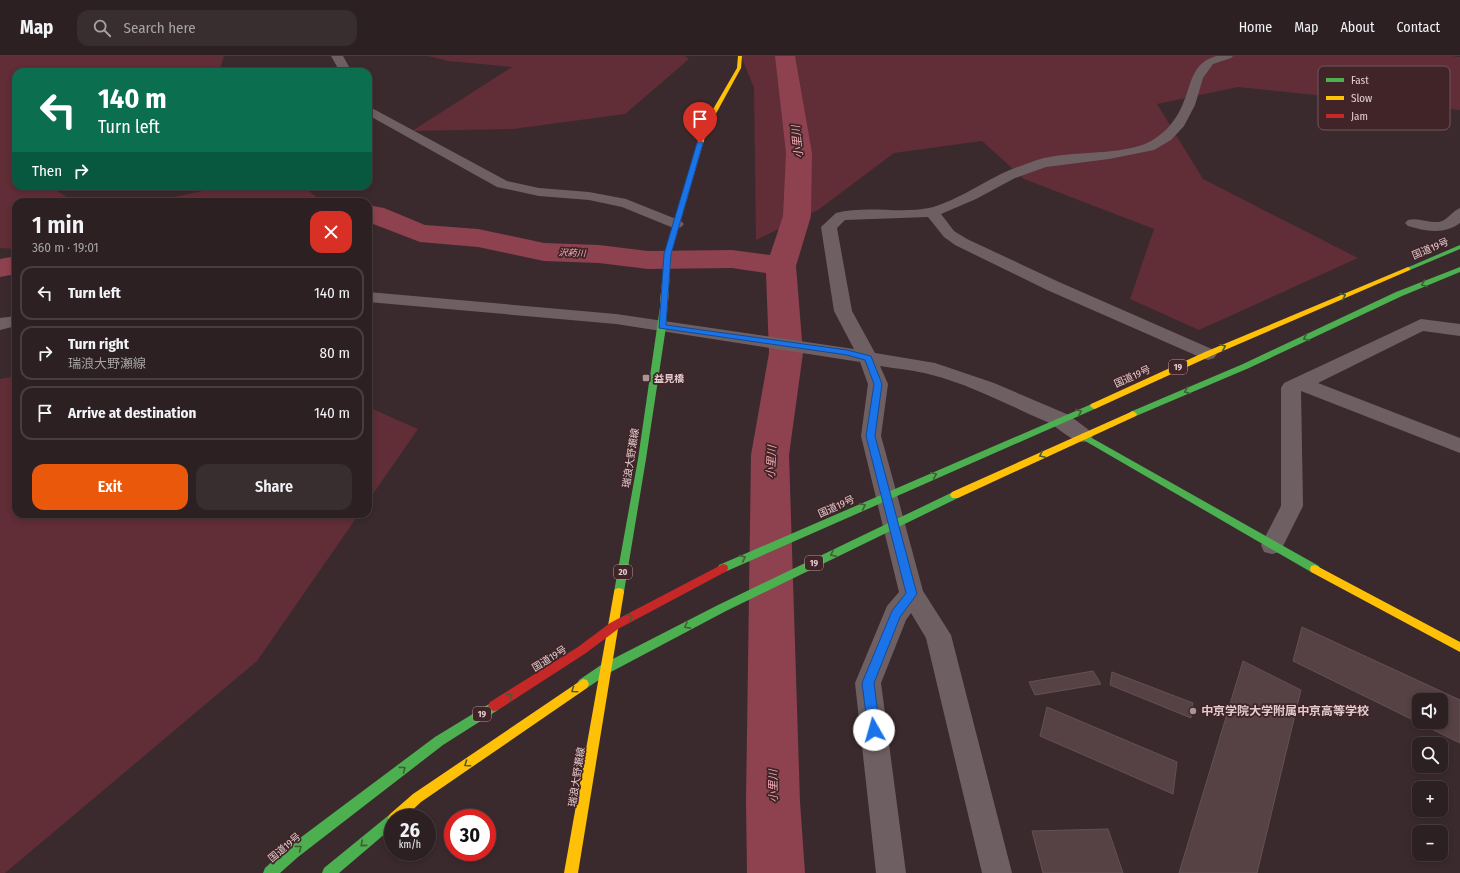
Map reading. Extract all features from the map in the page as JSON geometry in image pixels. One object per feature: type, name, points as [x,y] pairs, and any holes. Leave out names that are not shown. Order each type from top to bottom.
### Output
[{"type":"main road","name":"瑞浪大野瀬線","points":[[571,873],[605,669],[614,626],[662,327],[668,254],[704,130],[739,68],[740,56]]},
{"type":"main road","name":"国道19号","points":[[270,873],[293,852],[439,741],[582,650],[614,626],[708,574],[898,490],[1062,420],[1208,354],[1460,247]]},
{"type":"main road","name":"19","points":[[404,809],[417,798],[605,669],[722,608],[906,518],[1083,436],[1246,366],[1399,294],[1460,269]]},
{"type":"main road","points":[[1083,436],[1272,545],[1460,647]]},
{"type":"main road","name":"19","points":[[329,873],[384,826]]},
{"type":"street","points":[[337,56],[344,68]]},
{"type":"street","points":[[997,873],[938,635],[912,594],[871,436],[878,384],[857,355],[843,311],[828,227],[841,216],[932,212],[971,196],[1010,175],[1043,163],[1067,158],[1109,155],[1149,147],[1166,137],[1179,123],[1188,105],[1197,78],[1209,62],[1227,56]]},
{"type":"street","points":[[372,112],[502,184],[539,192],[589,196],[626,203],[676,224]]},
{"type":"street","points":[[932,212],[949,234],[961,242],[1053,286],[1208,354]]},
{"type":"street","points":[[1413,223],[1427,226],[1447,226],[1454,222],[1460,213]]},
{"type":"street","points":[[372,297],[616,319],[857,355],[935,369],[986,388],[1062,420],[1083,436]]},
{"type":"street","points":[[0,324],[12,322]]},
{"type":"street","points":[[1272,545],[1292,506],[1291,388],[1421,325],[1460,330]]},
{"type":"street","points":[[1301,383],[1460,446]]},
{"type":"street","points":[[892,873],[868,683],[896,614],[912,594]]},
{"type":"shaded area","points":[[0,56],[224,56],[220,68],[12,68],[12,190],[56,190],[68,198],[12,198],[12,249],[0,248]]},
{"type":"shaded area","points":[[428,56],[685,56],[689,59],[625,114],[513,129],[412,131],[512,67],[449,61]]},
{"type":"shaded area","points":[[741,56],[1460,57],[1460,110],[1450,109],[1450,66],[1318,66],[1318,95],[1238,87],[1157,104],[1203,179],[1358,258],[1199,330],[1130,299],[1154,229],[1024,179],[982,141],[894,153],[818,210],[756,240],[754,88]]},
{"type":"shaded area","points":[[207,190],[308,190],[317,198],[170,198]]},
{"type":"shaded area","points":[[12,377],[12,518],[356,518],[257,661],[5,873],[0,873],[0,379]]},
{"type":"shaded area","points":[[372,409],[418,429],[372,495]]},
{"type":"building","points":[[1302,627],[1445,693],[1412,693],[1412,719],[1293,661]]},
{"type":"building","points":[[1243,661],[1301,690],[1257,873],[1179,873]]},
{"type":"building","points":[[1093,671],[1101,684],[1035,695],[1029,682]]},
{"type":"building","points":[[1112,672],[1193,703],[1191,718],[1110,685]]},
{"type":"building","points":[[1448,694],[1460,700],[1460,743],[1431,729],[1448,729]]},
{"type":"building","points":[[1047,707],[1177,762],[1173,794],[1040,736]]},
{"type":"building","points":[[1108,829],[1123,873],[1043,873],[1032,831]]},
{"type":"waterway","name":"小里川","points":[[781,266],[797,216],[799,153],[785,56]]},
{"type":"waterway","name":"沢葯川","points":[[372,214],[420,233],[478,238],[544,252],[599,254],[648,260],[732,259],[781,266]]},
{"type":"waterway","name":"沢葯川","points":[[0,268],[12,266]]},
{"type":"waterway","name":"小里川","points":[[776,873],[773,802],[770,455],[786,353],[781,266]]},
{"type":"traffic: fast","points":[[1408,269],[1460,247]]},
{"type":"traffic: fast","points":[[1133,414],[1246,366],[1399,294],[1460,269]]},
{"type":"traffic: fast","points":[[619,592],[642,459],[662,327],[664,302]]},
{"type":"traffic: fast","points":[[723,568],[1094,406]]},
{"type":"traffic: fast","points":[[1083,436],[1315,569]]},
{"type":"traffic: fast","points":[[583,684],[605,669],[722,608],[955,495]]},
{"type":"traffic: fast","points":[[270,873],[293,852],[439,741],[494,706]]},
{"type":"traffic: fast","points":[[329,873],[384,827]]},
{"type":"traffic: slow","points":[[664,302],[668,254],[704,130],[739,68],[740,56]]},
{"type":"traffic: slow","points":[[1094,406],[1208,354],[1408,269]]},
{"type":"traffic: slow","points":[[955,495],[1133,414]]},
{"type":"traffic: slow","points":[[1315,569],[1460,647]]},
{"type":"traffic: slow","points":[[571,873],[619,592]]},
{"type":"traffic: slow","points":[[404,809],[417,798],[583,684]]},
{"type":"traffic: jam","points":[[494,706],[582,650],[614,626],[723,568]]},
{"type":"place","name":"益見橋","points":[[646,378]]},
{"type":"place","name":"中京学院大学附属中京高等学校","points":[[1193,711]]},
{"type":"route","points":[[700,143],[668,254],[662,327],[847,353],[868,358],[878,384],[871,436],[912,594],[896,614],[868,683],[874,730]]}]
